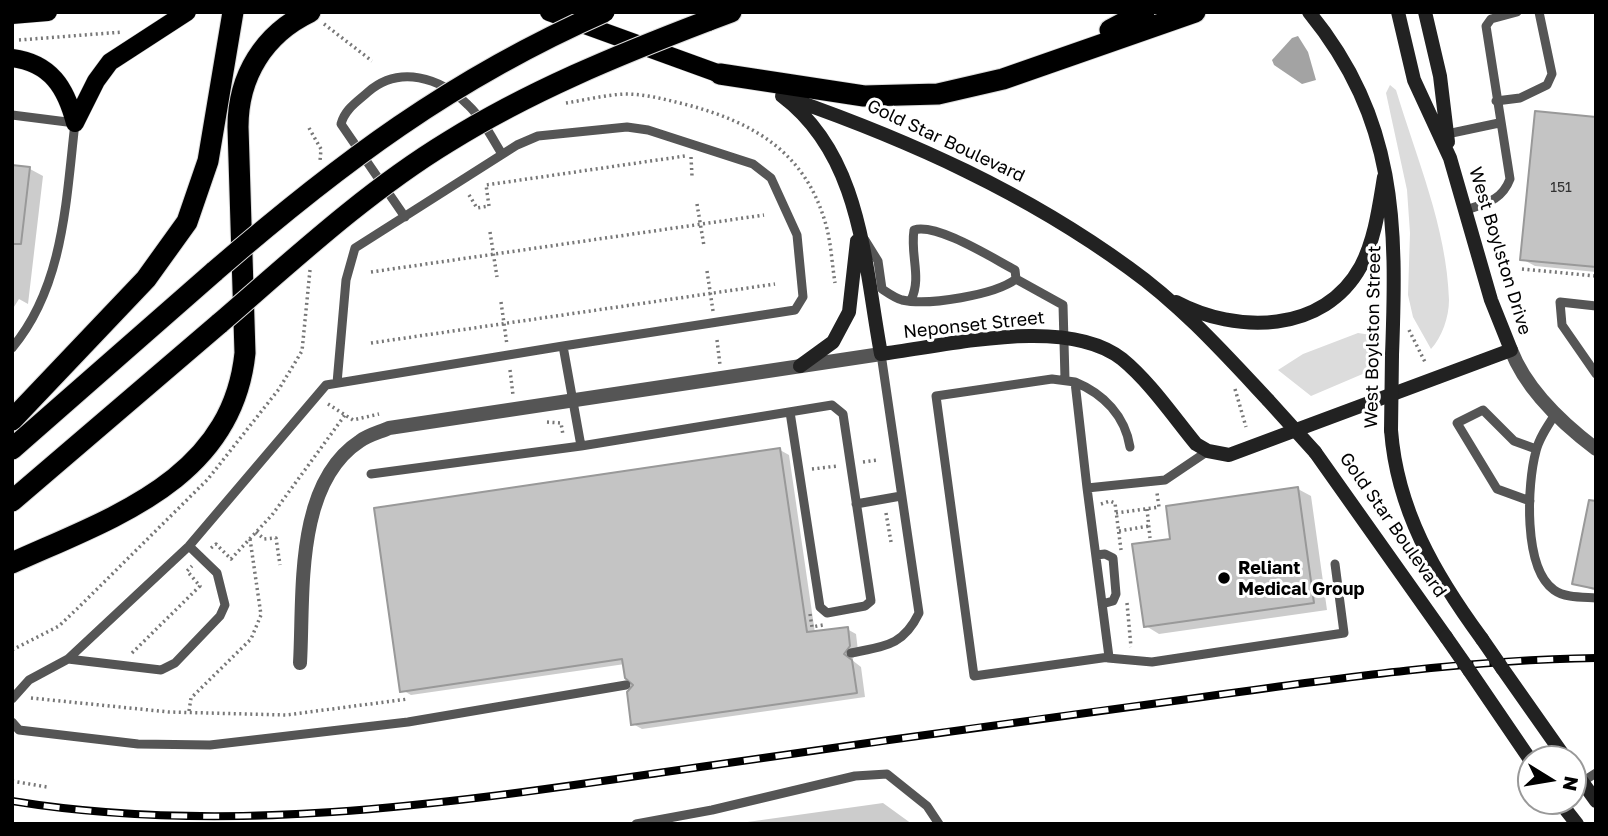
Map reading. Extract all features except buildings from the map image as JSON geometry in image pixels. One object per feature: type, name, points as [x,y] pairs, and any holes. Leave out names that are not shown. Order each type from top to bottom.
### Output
[{"type":"highway","points":[[12,420],[146,279],[180,235],[202,183],[233,12]]},
{"type":"highway","points":[[12,449],[334,170],[449,91],[522,50],[604,12]]},
{"type":"highway","points":[[12,501],[380,189],[446,143],[527,97],[613,56],[731,12]]},
{"type":"highway","points":[[1003,79],[1144,12]]},
{"type":"highway","points":[[720,74],[864,96],[938,94],[1003,79],[1195,12]]},
{"type":"highway","points":[[12,563],[135,507],[168,486],[198,458],[226,416],[240,383],[245,354],[237,127],[240,101],[248,75],[262,48],[283,27],[314,17]]},
{"type":"main road","points":[[12,15],[48,12]]},
{"type":"main road","points":[[75,124],[96,82],[110,62],[187,12]]},
{"type":"main road","name":"Gold Star Boulevard","points":[[550,12],[876,130],[1007,190],[1073,229],[1131,269],[1220,347],[1315,452],[1520,745]]},
{"type":"main road","name":"West Boylston Street","points":[[1309,12],[1350,72],[1386,164],[1394,223],[1391,430],[1396,472],[1419,539],[1447,591],[1556,745]]},
{"type":"main road","name":"West Boylston Drive","points":[[1398,12],[1414,80],[1450,158],[1491,300],[1511,350]]},
{"type":"main road","name":"West Boylston Drive","points":[[1425,12],[1440,76],[1450,158]]},
{"type":"main road","points":[[12,58],[46,68],[61,83],[75,124]]},
{"type":"main road","points":[[782,96],[814,125],[836,157],[848,187],[881,354]]},
{"type":"main road","points":[[1156,292],[1189,309],[1229,321],[1279,322],[1316,310],[1341,291],[1360,267],[1374,228],[1386,164]]},
{"type":"main road","points":[[800,366],[833,342],[849,312],[858,230]]},
{"type":"main road","name":"Neponset Street","points":[[881,354],[1036,335],[1079,339],[1119,357],[1196,444],[1208,451]]},
{"type":"main road","points":[[1208,451],[1229,455],[1240,452],[1511,350]]},
{"type":"street","name":"West Boylston Drive","points":[[1511,350],[1516,364],[1556,413],[1596,449]]},
{"type":"street","points":[[300,663],[307,534],[319,491],[339,459],[360,440],[390,428],[881,354]]},
{"type":"lane","points":[[1466,211],[1494,201],[1505,192],[1510,179],[1499,123],[1486,26],[1491,19],[1517,12]]},
{"type":"lane","points":[[1496,101],[1520,98],[1548,85],[1552,74],[1539,12]]},
{"type":"lane","points":[[405,217],[341,124],[344,113],[381,81],[407,74],[436,82],[469,105],[502,154]]},
{"type":"lane","points":[[12,115],[75,124],[52,274],[39,307],[12,348]]},
{"type":"lane","points":[[1447,134],[1499,123]]},
{"type":"lane","points":[[12,699],[29,680],[68,659],[189,546],[326,385],[795,310],[803,297],[797,235],[771,178],[753,164],[648,130],[627,127],[538,136],[502,154],[355,248],[346,280],[337,383]]},
{"type":"lane","points":[[911,300],[918,285],[911,250],[914,230],[923,227],[972,247],[1015,270],[1016,279]]},
{"type":"lane","points":[[858,230],[878,261],[882,289],[901,300],[931,301],[1003,289],[1016,279]]},
{"type":"lane","points":[[1016,279],[1063,305],[1063,337],[1087,488],[1108,657]]},
{"type":"lane","points":[[1596,306],[1560,302],[1562,325],[1596,374]]},
{"type":"lane","points":[[563,346],[575,400],[580,446]]},
{"type":"lane","points":[[851,653],[885,646],[909,633],[919,613],[881,354]]},
{"type":"lane","points":[[1130,447],[1123,421],[1100,396],[1070,381],[936,396],[974,676],[1108,657],[1152,662],[1344,633],[1335,564]]},
{"type":"lane","points":[[371,474],[580,446],[832,405],[843,414],[871,601],[865,606],[827,613],[820,607],[790,412]]},
{"type":"lane","points":[[1530,501],[1497,489],[1457,423],[1483,410],[1514,442],[1536,449]]},
{"type":"lane","points":[[1556,413],[1536,449],[1530,501],[1530,533],[1541,577],[1554,591],[1571,596],[1596,598]]},
{"type":"lane","points":[[1087,488],[1165,480],[1208,451]]},
{"type":"lane","points":[[856,504],[901,496]]},
{"type":"lane","points":[[68,659],[161,670],[175,663],[220,616],[225,606],[217,572],[189,546]]},
{"type":"lane","points":[[1096,555],[1113,558],[1116,581],[1113,601],[1102,604]]},
{"type":"lane","points":[[15,726],[138,744],[210,745],[408,722],[626,685]]},
{"type":"lane","points":[[636,824],[712,810],[855,776],[887,774],[927,806],[939,824]]},
{"type":"path","points":[[314,17],[372,61]]},
{"type":"path","points":[[12,41],[157,31]]},
{"type":"path","points":[[468,195],[477,208],[487,207],[486,185],[690,155],[692,176]]},
{"type":"path","points":[[697,204],[704,246]]},
{"type":"path","points":[[371,272],[764,215]]},
{"type":"path","points":[[491,232],[496,277]]},
{"type":"path","points":[[1522,269],[1596,276]]},
{"type":"path","points":[[708,271],[713,316]]},
{"type":"path","points":[[371,343],[775,284]]},
{"type":"path","points":[[500,302],[507,346]]},
{"type":"path","points":[[1404,320],[1425,362]]},
{"type":"path","points":[[510,370],[513,395]]},
{"type":"path","points":[[1232,380],[1246,427]]},
{"type":"path","points":[[211,548],[216,544],[231,559],[315,460],[345,415]]},
{"type":"path","points":[[547,422],[561,423],[563,435]]},
{"type":"path","points":[[859,462],[878,460]]},
{"type":"path","points":[[812,469],[838,466]]},
{"type":"path","points":[[1116,513],[1159,507],[1157,493]]},
{"type":"path","points":[[1147,509],[1150,538]]},
{"type":"path","points":[[886,513],[891,542]]},
{"type":"path","points":[[1119,531],[1149,526]]},
{"type":"path","points":[[256,532],[264,539],[276,538],[280,565]]},
{"type":"path","points":[[189,712],[191,698],[251,639],[261,615],[250,539]]},
{"type":"path","points":[[132,653],[200,586],[187,572],[192,566]]},
{"type":"path","points":[[31,698],[189,712],[286,715],[408,699]]},
{"type":"path","points":[[12,781],[47,788]]},
{"type":"shaded area","points":[[1298,36],[1308,52],[1316,80],[1302,84],[1274,65],[1272,60],[1292,38]]},
{"type":"shaded area","points":[[1390,85],[1396,90],[1443,246],[1448,313],[1442,333],[1431,349],[1413,317],[1408,295],[1410,233],[1407,190],[1386,93]]},
{"type":"shaded area","points":[[1358,333],[1371,335],[1372,370],[1311,396],[1278,370],[1303,354]]},
{"type":"railway","points":[[12,801],[93,811],[174,816],[255,816],[417,805],[1336,679],[1440,667],[1596,658]]},
{"type":"place","name":"Reliant Medical Group","points":[[1224,578]]}]
